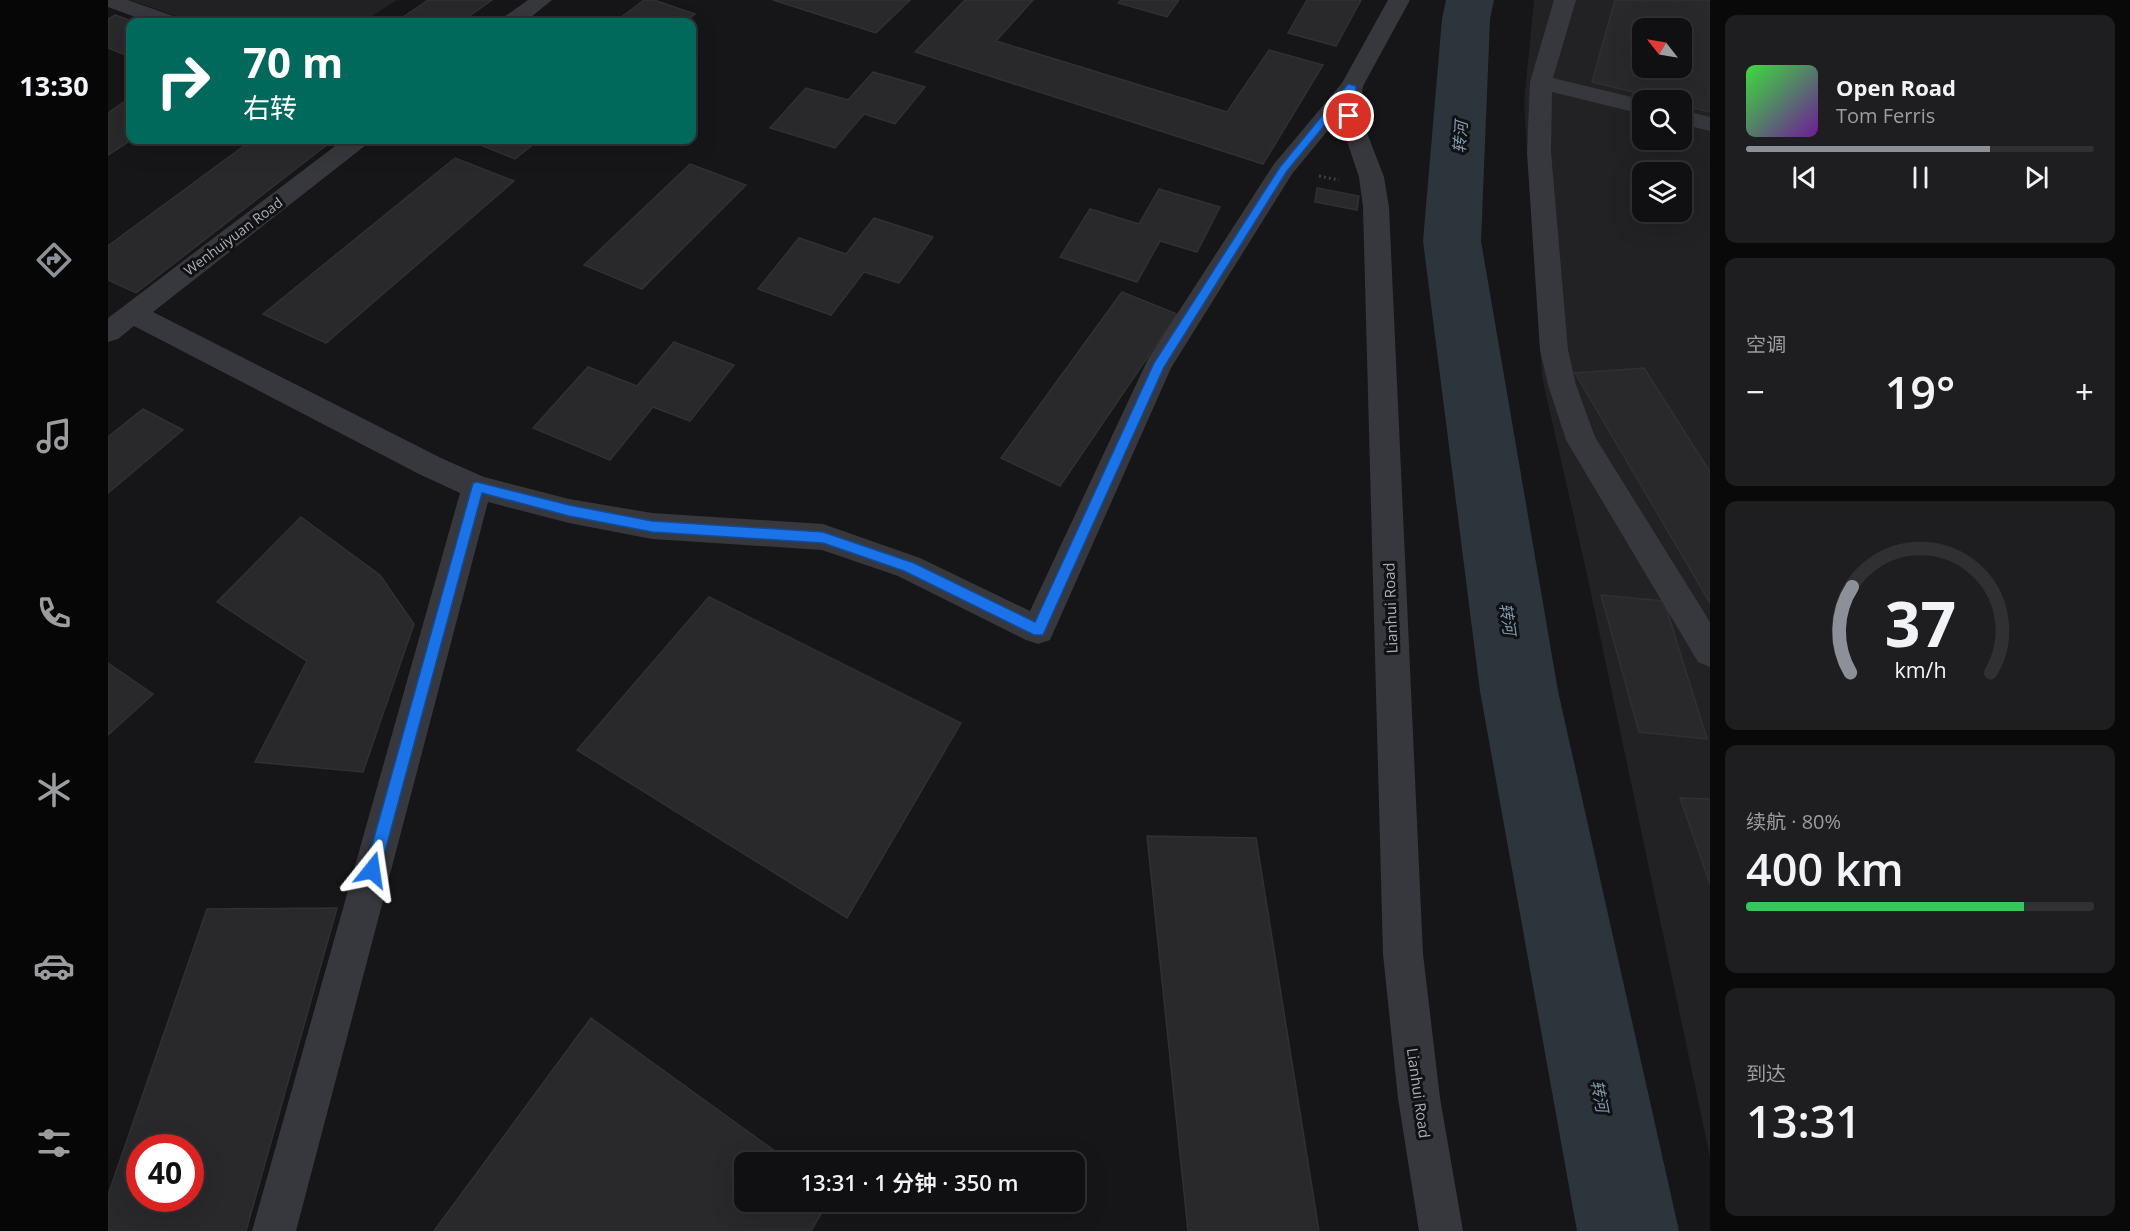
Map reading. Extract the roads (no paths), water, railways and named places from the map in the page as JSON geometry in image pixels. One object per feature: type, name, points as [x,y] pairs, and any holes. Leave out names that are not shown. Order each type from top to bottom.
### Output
[{"type":"street","points":[[108,0],[157,18]]},
{"type":"street","points":[[517,18],[541,0]]},
{"type":"street","name":"Lianhui Road","points":[[1399,0],[1352,86],[1348,107],[1350,122],[1373,187],[1378,249],[1404,963],[1419,1098],[1440,1231]]},
{"type":"street","points":[[1565,0],[1541,82],[1539,152],[1554,350],[1562,385],[1581,440],[1710,652]]},
{"type":"street","points":[[1541,82],[1632,105]]},
{"type":"street","points":[[120,322],[477,487],[569,511],[652,526],[823,537],[909,567],[1038,630],[1158,366],[1283,169],[1352,86]]},
{"type":"street","points":[[1692,120],[1710,124]]},
{"type":"street","name":"Wenhuiyuan Road","points":[[120,322],[353,144]]},
{"type":"street","points":[[274,1231],[477,487]]},
{"type":"waterway","name":"转河","points":[[1470,0],[1466,19],[1452,241],[1519,691],[1628,1231]]}]
